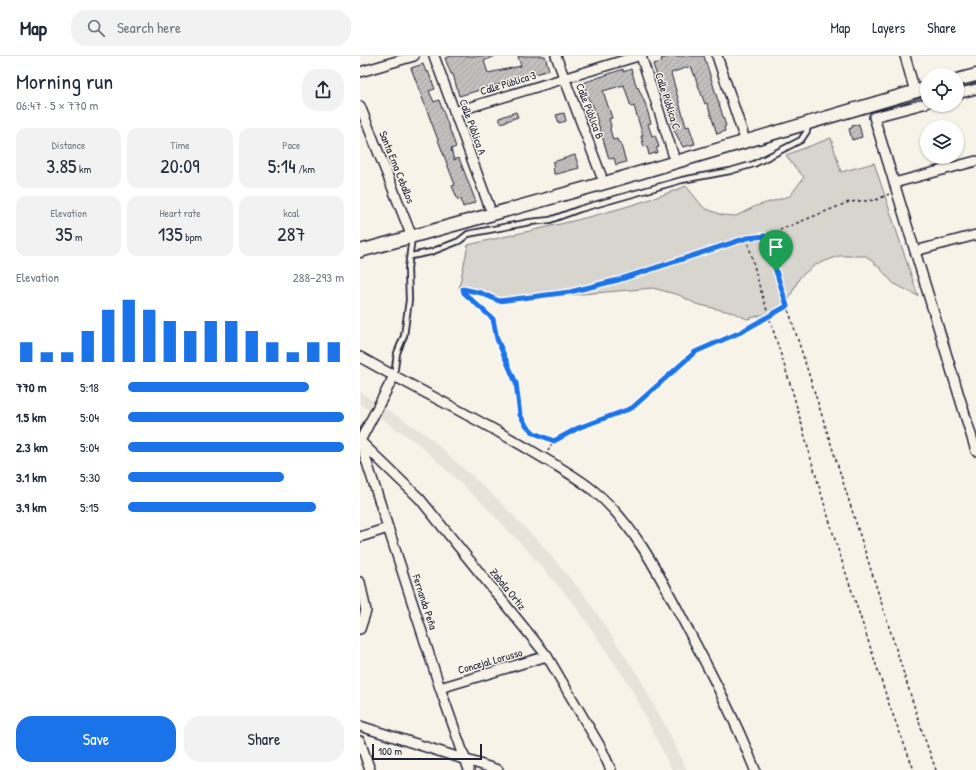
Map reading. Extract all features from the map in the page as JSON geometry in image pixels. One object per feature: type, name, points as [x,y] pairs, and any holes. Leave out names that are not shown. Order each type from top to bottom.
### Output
[{"type":"street","points":[[360,72],[414,56]]},
{"type":"street","name":"Calle Pública A","points":[[434,56],[489,206]]},
{"type":"street","name":"Calle Pública B","points":[[556,56],[601,175]]},
{"type":"street","name":"Calle Pública 3","points":[[454,112],[640,56]]},
{"type":"street","name":"Calle Pública C","points":[[640,56],[673,154]]},
{"type":"street","points":[[716,56],[743,134]]},
{"type":"street","points":[[906,56],[920,88]]},
{"type":"street","points":[[964,78],[976,75]]},
{"type":"street","points":[[964,92],[976,89]]},
{"type":"street","points":[[360,251],[608,182],[920,90]]},
{"type":"street","points":[[920,104],[874,117],[976,451]]},
{"type":"street","name":"Santa Ema Ceballos","points":[[360,106],[412,237]]},
{"type":"street","points":[[895,186],[976,161]]},
{"type":"street","points":[[915,251],[976,235]]},
{"type":"street","points":[[360,357],[544,458],[594,491],[621,520],[646,553],[729,708],[755,770]]},
{"type":"street","points":[[360,441],[394,376]]},
{"type":"street","name":"Fernando Peña","points":[[360,441],[440,688],[469,770]]},
{"type":"street","name":"Zabala Ortiz","points":[[360,441],[420,499],[547,656],[601,748],[611,770]]},
{"type":"street","points":[[360,537],[388,528]]},
{"type":"street","points":[[360,582],[366,611],[360,629]]},
{"type":"street","name":"Concejal Lorusso","points":[[440,688],[547,656]]},
{"type":"street","points":[[360,726],[498,770]]},
{"type":"street","points":[[360,741],[370,770]]},
{"type":"lane","points":[[411,256],[431,252],[458,241],[468,234],[530,222],[550,220],[580,209],[682,180],[730,172],[754,164],[801,140],[807,132],[808,123]]},
{"type":"lane","points":[[394,376],[397,353],[404,336],[410,300],[408,269],[411,256],[412,237]]},
{"type":"path","points":[[554,441],[534,433],[526,425],[520,415],[516,383],[497,339],[493,319],[464,293],[463,289],[481,293],[499,301],[570,292],[618,280],[747,238],[765,236],[849,202],[876,200],[888,195],[895,186]]},
{"type":"path","points":[[765,236],[918,719],[936,770]]},
{"type":"path","points":[[747,238],[759,286],[836,543],[890,707],[914,770]]},
{"type":"path","points":[[544,458],[554,441],[578,428],[632,408],[695,352],[741,332],[787,306]]},
{"type":"shaded area","points":[[831,138],[841,172],[874,163],[918,296],[893,283],[879,267],[866,256],[839,256],[815,265],[800,277],[784,308],[747,319],[734,313],[696,304],[679,295],[653,288],[499,301],[459,288],[468,245],[633,205],[686,186],[704,208],[722,215],[736,216],[756,206],[790,196],[804,177],[786,155]]},
{"type":"shaded area","points":[[360,392],[428,436],[496,498],[538,541],[585,596],[639,677],[687,770],[672,770],[630,686],[575,605],[527,550],[485,506],[420,445],[360,404]]},
{"type":"building","points":[[452,56],[495,56],[484,61],[488,73],[521,66],[518,56],[545,56],[549,70],[459,96],[453,74],[451,74],[445,58]]},
{"type":"building","points":[[672,56],[704,56],[726,126],[724,127],[725,131],[717,134],[707,103],[705,104],[691,66],[671,73],[686,127],[689,126],[695,144],[683,147],[675,132],[653,64],[662,62],[661,59]]},
{"type":"building","points":[[423,64],[426,72],[428,71],[435,89],[429,91],[434,102],[439,100],[456,147],[451,149],[454,160],[459,158],[476,202],[463,207],[461,199],[458,200],[452,186],[455,185],[411,68]]},
{"type":"building","points":[[623,69],[623,72],[631,69],[637,88],[638,87],[645,103],[651,123],[648,124],[652,136],[655,135],[659,147],[656,148],[658,152],[649,155],[647,146],[644,147],[641,136],[643,136],[634,106],[631,107],[624,85],[603,91],[612,118],[609,119],[613,140],[617,139],[618,142],[620,142],[626,162],[616,165],[614,158],[609,159],[593,106],[588,98],[583,83]]},
{"type":"building","points":[[516,112],[518,117],[501,123],[499,118]]},
{"type":"building","points":[[564,113],[566,121],[559,123],[556,115]]},
{"type":"building","points":[[859,124],[862,137],[852,140],[849,129],[852,128],[852,126]]},
{"type":"building","points":[[575,155],[579,168],[554,174],[553,162]]},
{"type":"route","points":[[765,236],[776,271],[787,306],[741,332],[695,352],[632,408],[578,428],[554,441],[534,433],[526,425],[520,415],[516,383],[497,339],[493,319],[464,293],[463,289],[481,293],[499,301],[517,300],[570,292],[618,280],[747,238],[765,236]]}]
